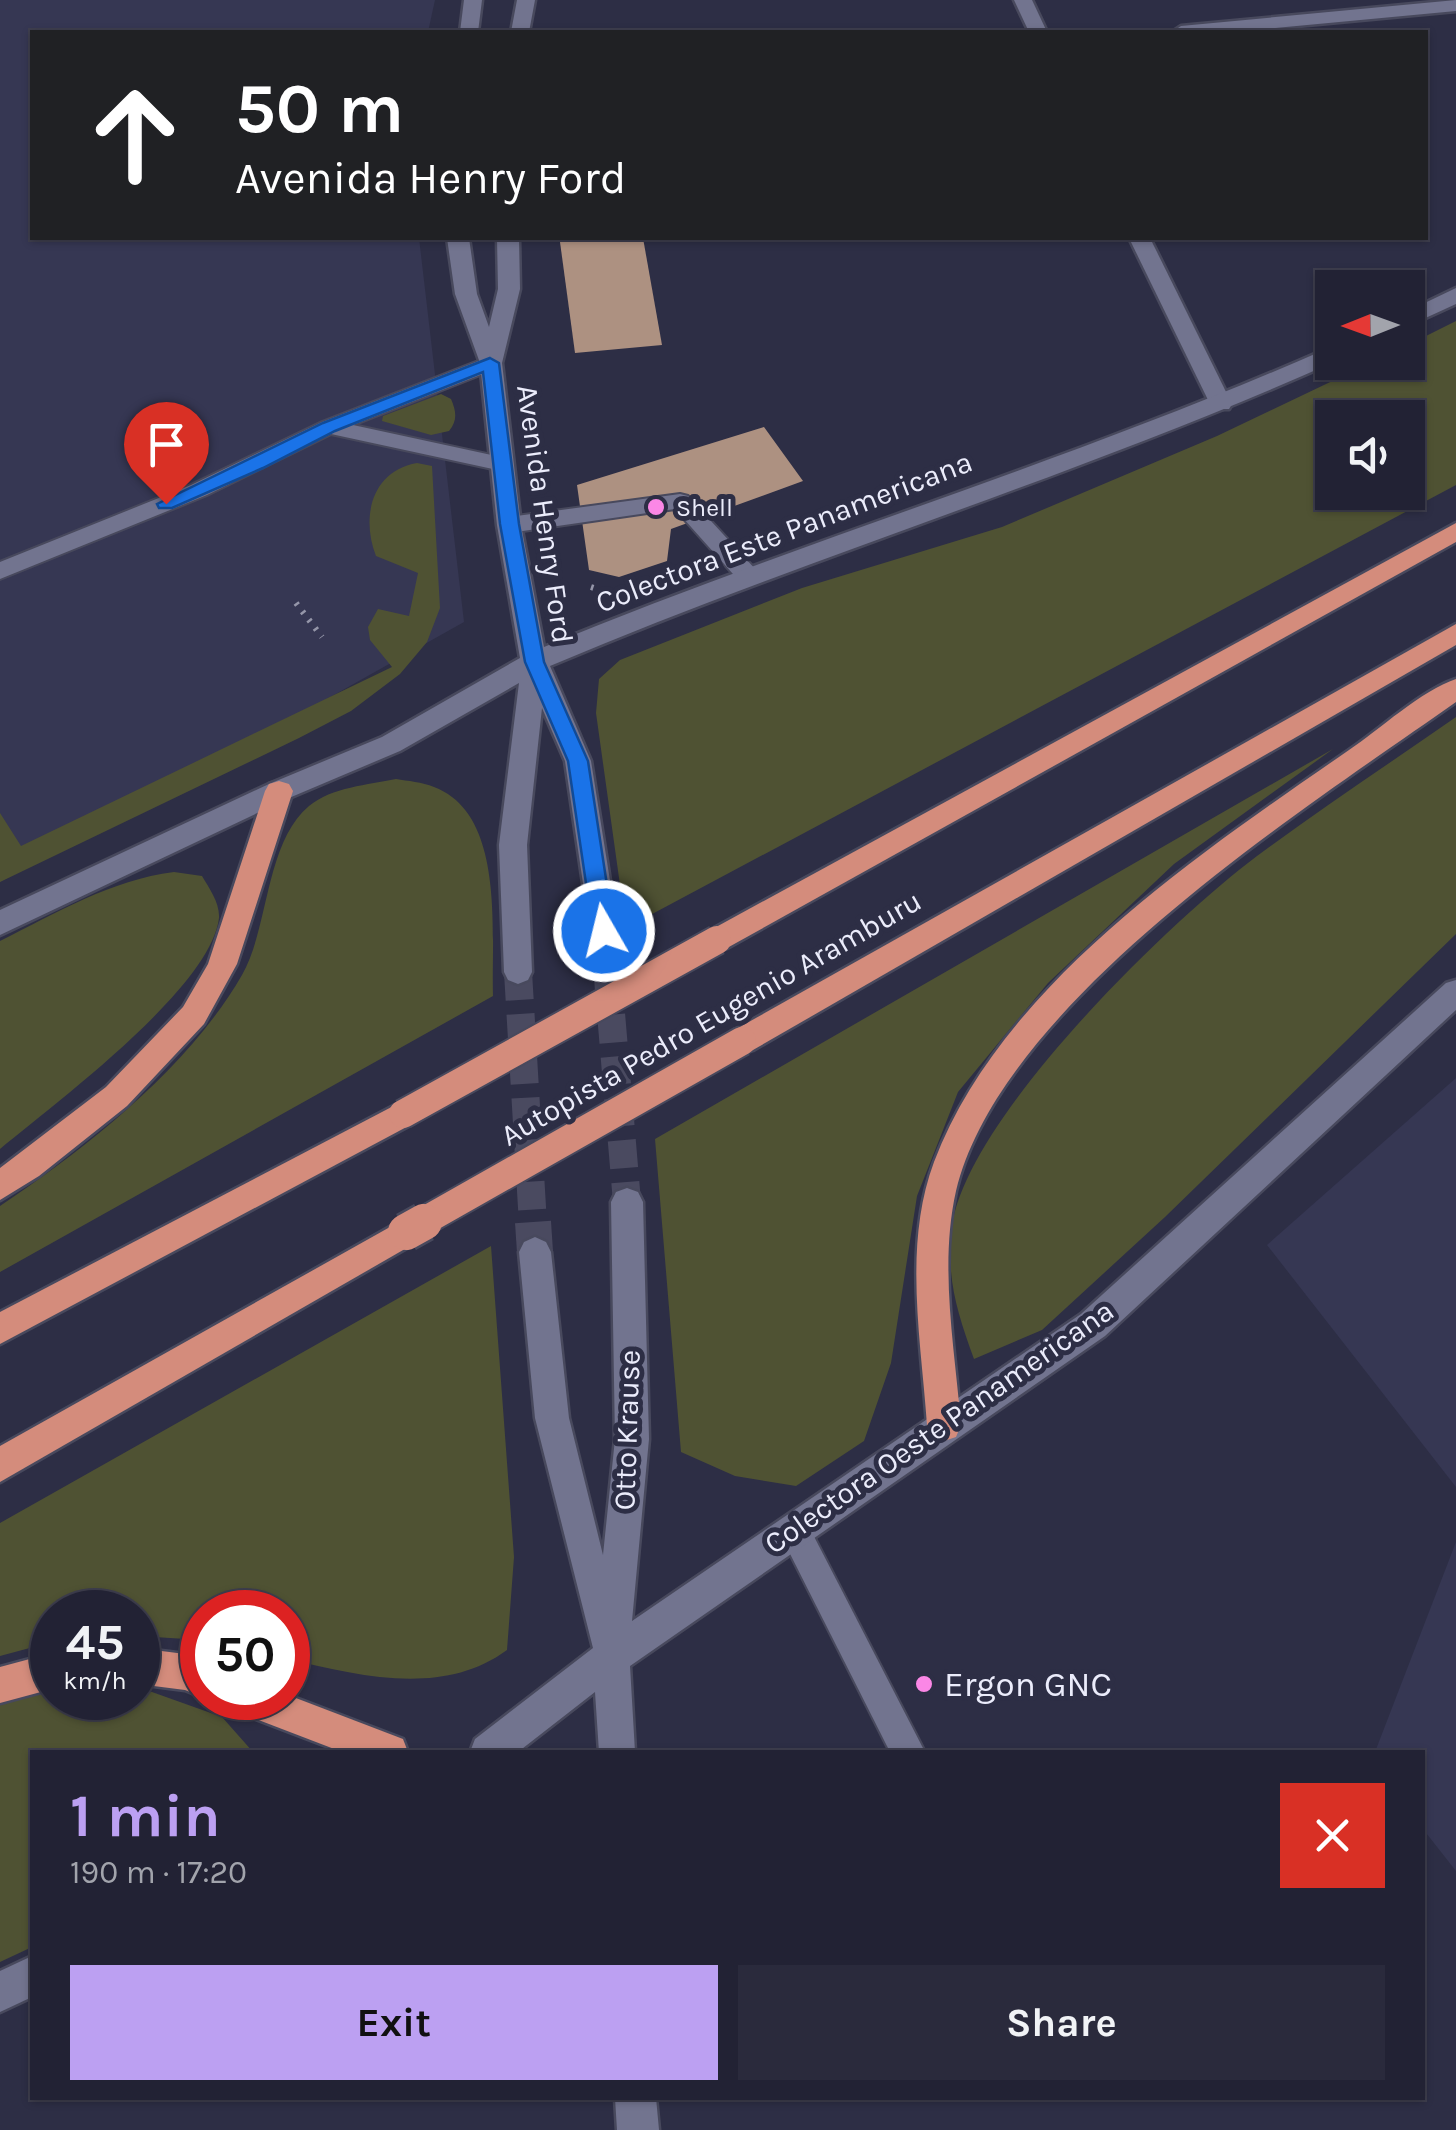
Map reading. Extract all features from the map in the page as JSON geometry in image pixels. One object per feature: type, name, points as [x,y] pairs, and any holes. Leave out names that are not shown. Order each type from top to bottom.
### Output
[{"type":"highway","name":"Autopista Pedro Eugenio Aramburu","points":[[0,1329],[403,1114],[1456,531]]},
{"type":"highway","name":"Autopista Pedro Eugenio Aramburu","points":[[0,1465],[1456,633]]},
{"type":"highway","points":[[944,1425],[936,1226],[949,1162],[983,1096],[1031,1032],[1143,918],[1456,689]]},
{"type":"highway","points":[[0,1186],[69,1138],[130,1082],[176,1034],[210,990],[230,949],[244,892],[279,791]]},
{"type":"highway","points":[[0,1684],[30,1676]]},
{"type":"highway","points":[[306,1720],[385,1750]]},
{"type":"main road","points":[[468,30],[473,0]]},
{"type":"main road","points":[[520,30],[526,0]]},
{"type":"main road","points":[[1023,0],[1037,30]]},
{"type":"main road","points":[[1200,30],[1456,5]]},
{"type":"main road","name":"Avenida Henry Ford","points":[[458,240],[466,294],[490,363],[510,524],[534,662],[513,845],[518,972]]},
{"type":"main road","name":"Avenida Henry Ford","points":[[490,363],[509,289],[508,240]]},
{"type":"main road","points":[[1141,240],[1222,404]]},
{"type":"main road","points":[[1425,310],[1456,295]]},
{"type":"main road","name":"Colectora Este Panamericana","points":[[0,923],[279,791],[391,744],[534,662],[749,577],[1222,404],[1315,363]]},
{"type":"main road","points":[[534,662],[578,761],[604,931]]},
{"type":"main road","name":"Colectora Oeste Panamericana","points":[[491,1750],[611,1658],[1093,1324],[1456,992]]},
{"type":"main road","name":"Otto Krause","points":[[617,1750],[611,1658],[632,1439],[627,1202]]},
{"type":"main road","name":"Otto Krause","points":[[535,1252],[552,1418],[611,1658]]},
{"type":"main road","points":[[0,1992],[30,1977]]},
{"type":"lane","points":[[0,571],[199,490],[329,427],[490,363]]},
{"type":"lane","points":[[329,427],[502,464]]},
{"type":"lane","points":[[510,524],[680,501],[749,577]]},
{"type":"lane","points":[[794,1530],[907,1750]]},
{"type":"path","points":[[296,603],[322,638]]},
{"type":"shaded area","points":[[0,0],[435,0],[428,30],[30,30],[30,240],[419,240],[464,622],[0,882]]},
{"type":"shaded area","points":[[1456,1078],[1456,1487],[1267,1245]]},
{"type":"shaded area","points":[[1456,1542],[1456,1871],[1425,1832],[1425,1750],[1376,1750]]},
{"type":"green space","points":[[1456,321],[1456,485],[1425,502],[1425,400],[1315,400],[1315,510],[1409,510],[626,928],[596,713],[599,679],[620,660],[802,588],[1002,527],[1217,436],[1334,380],[1425,380],[1425,336]]},
{"type":"green space","points":[[441,394],[451,399],[455,411],[449,431],[431,435],[382,421],[383,416]]},
{"type":"green space","points":[[417,463],[432,466],[440,608],[427,642],[400,674],[351,711],[0,882],[0,813],[21,846],[392,667],[370,640],[368,627],[378,609],[409,616],[418,573],[376,556],[370,512],[380,486],[389,476]]},
{"type":"green space","points":[[1456,717],[1456,934],[1165,1217],[1042,1330],[974,1359],[955,1298],[951,1234],[963,1189],[990,1138],[1028,1084],[1124,975],[1219,886]]},
{"type":"green space","points":[[1333,749],[1174,864],[1048,983],[958,1092],[917,1196],[891,1363],[864,1441],[796,1486],[735,1476],[681,1452],[655,1139]]},
{"type":"green space","points":[[396,779],[434,787],[457,801],[473,822],[490,878],[493,996],[0,1272],[0,1206],[134,1103],[194,1042],[220,1009],[251,956],[276,863],[295,822],[309,806],[328,795]]},
{"type":"green space","points":[[174,872],[202,876],[213,896],[219,918],[210,946],[189,977],[127,1043],[0,1149],[0,941],[106,890]]},
{"type":"green space","points":[[491,1246],[514,1557],[507,1650],[482,1665],[456,1674],[400,1678],[310,1664],[310,1590],[180,1590],[180,1639],[160,1637],[160,1590],[30,1590],[30,1648],[0,1656],[0,1523]]},
{"type":"green space","points":[[30,1693],[30,1720],[160,1720],[160,1695],[180,1702],[180,1720],[225,1720],[251,1750],[30,1750],[30,1948],[0,1962],[0,1700]]},
{"type":"building","points":[[643,240],[662,345],[575,353],[560,242]]},
{"type":"building","name":"Shell","points":[[764,427],[803,481],[671,529],[667,561],[619,577],[589,570],[577,485]]},
{"type":"tunnel","points":[[604,931],[627,1202]]},
{"type":"tunnel","points":[[518,972],[533,1224]]},
{"type":"tunnel","points":[[533,1222],[535,1252]]},
{"type":"place","name":"Shell","points":[[656,507]]},
{"type":"place","name":"Ergon GNC","points":[[924,1684]]},
{"type":"route","points":[[166,504],[329,427],[490,363],[510,524],[534,662],[578,761],[604,931]]}]
